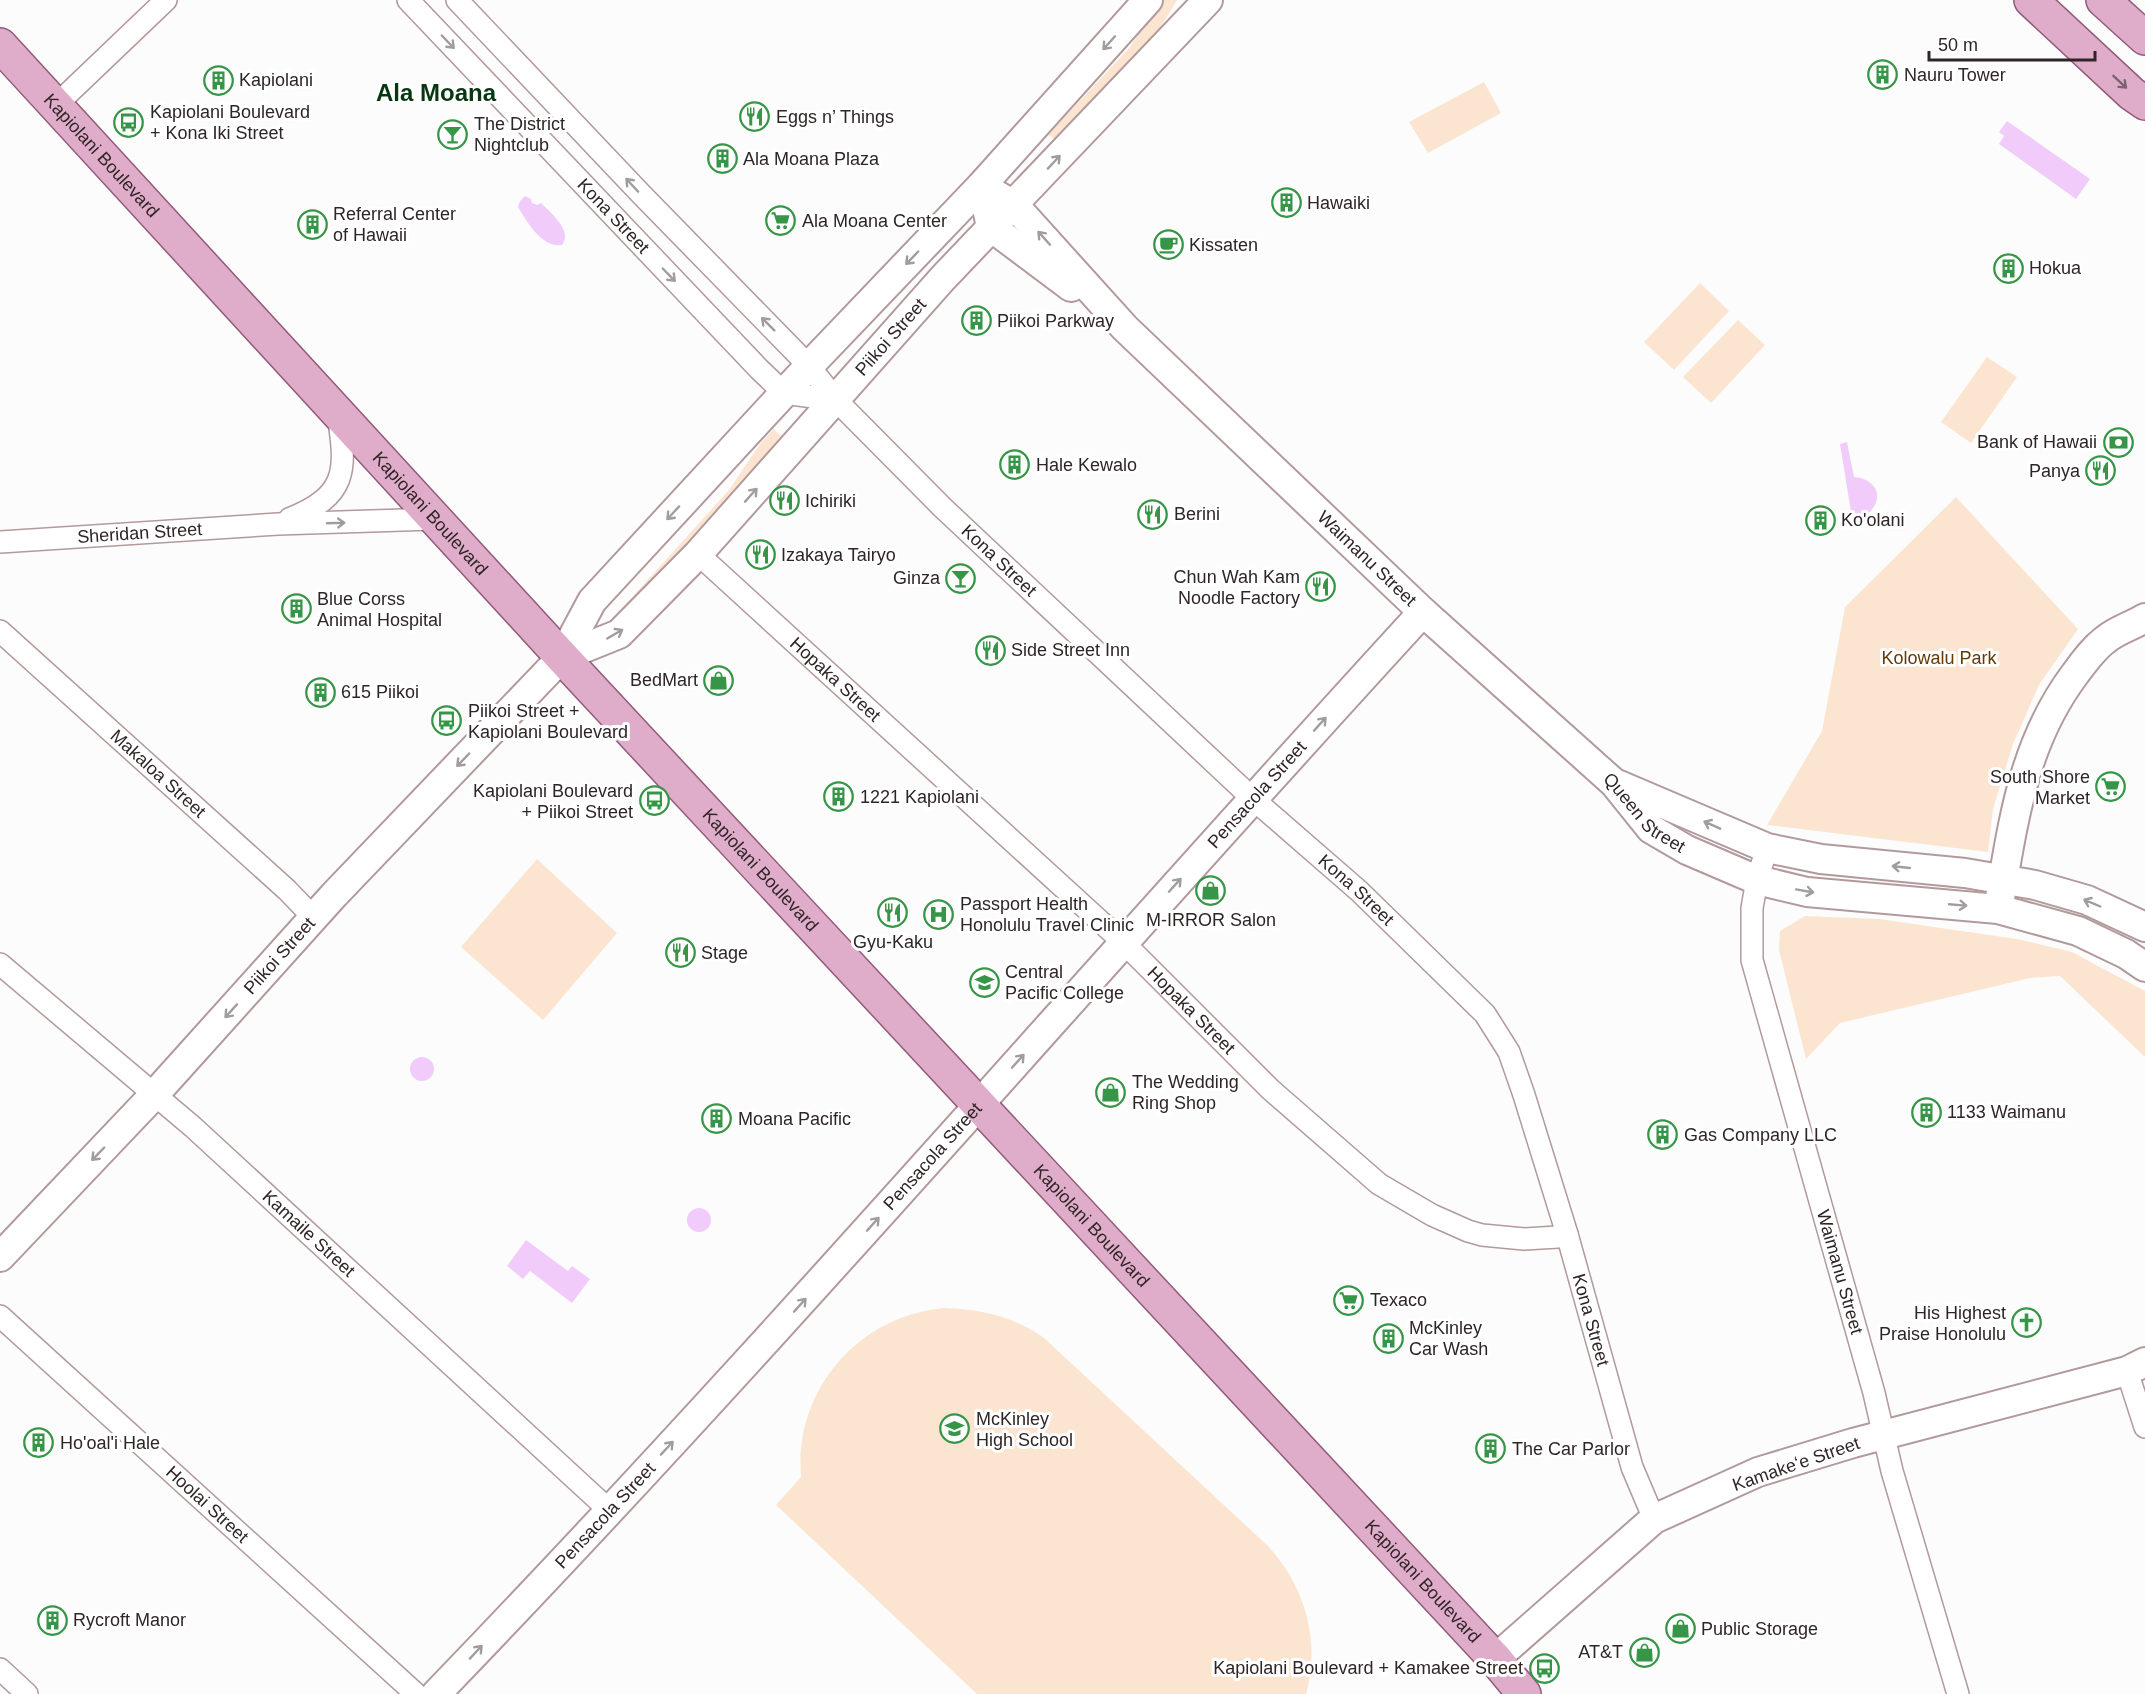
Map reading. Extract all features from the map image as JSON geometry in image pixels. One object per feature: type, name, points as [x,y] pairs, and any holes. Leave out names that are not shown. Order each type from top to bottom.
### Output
[{"type":"main road","points":[[2031,0],[2132,94],[2145,103]]},
{"type":"main road","points":[[2103,0],[2145,38]]},
{"type":"main road","name":"Kapiolani Boulevard","points":[[0,45],[434,519],[1495,1659],[1524,1694]]},
{"type":"street","points":[[55,105],[166,0]]},
{"type":"street","name":"Kona Street","points":[[408,0],[784,393]]},
{"type":"street","name":"Kona Street","points":[[457,0],[641,194],[809,366],[836,400],[942,507],[1252,798],[1359,891],[1485,1014],[1509,1052],[1567,1234],[1632,1467],[1654,1520]]},
{"type":"street","name":"Piikoi Street","points":[[0,1257],[154,1095],[314,918],[562,657],[592,601],[809,366],[981,186],[1148,0]]},
{"type":"street","name":"Piikoi Street","points":[[562,657],[619,634],[698,554],[991,227],[1208,0]]},
{"type":"street","points":[[981,186],[991,227]]},
{"type":"street","name":"Waimanu Street","points":[[981,186],[1014,205],[1125,328],[1423,612],[1614,783]]},
{"type":"street","name":"Waimanu Street","points":[[991,227],[1125,328]]},
{"type":"street","points":[[784,393],[836,400]]},
{"type":"street","name":"Sheridan Street","points":[[278,524],[322,504],[334,489],[341,471],[344,452],[338,415]]},
{"type":"street","name":"Sheridan Street","points":[[0,542],[278,524],[434,519]]},
{"type":"street","name":"Hopaka Street","points":[[698,554],[1124,943],[1271,1090],[1379,1184],[1413,1206],[1475,1233],[1524,1239],[1558,1237],[1567,1234]]},
{"type":"street","name":"Pensacola Street","points":[[436,1694],[773,1335],[1252,798],[1423,612]]},
{"type":"street","points":[[1998,909],[2021,786],[2031,755],[2051,710],[2093,651],[2106,639],[2145,618]]},
{"type":"street","name":"Makaloa Street","points":[[0,631],[287,890],[314,918]]},
{"type":"street","name":"Queen Street","points":[[1614,783],[1767,848],[1821,859],[2003,879],[2035,885],[2087,900],[2145,927]]},
{"type":"street","name":"Queen Street","points":[[1614,783],[1651,829],[1687,850],[1757,880],[1807,892],[1998,909],[2078,931],[2126,954],[2145,967]]},
{"type":"street","name":"Waimanu Street","points":[[1767,848],[1757,880],[1752,908],[1752,960],[1885,1435],[1892,1471],[1958,1694]]},
{"type":"street","name":"Kamaile Street","points":[[0,964],[193,1127],[609,1510]]},
{"type":"street","name":"Hoolai Street","points":[[0,1316],[416,1694]]},
{"type":"street","points":[[2136,1366],[2145,1427]]},
{"type":"street","name":"Kamakeʻe Street","points":[[1495,1659],[1654,1520],[1758,1472],[2136,1366]]},
{"type":"street","points":[[0,1669],[27,1694]]},
{"type":"green space","points":[[1161,0],[1177,0],[1157,33],[1057,140],[1048,135],[1130,47]]},
{"type":"green space","points":[[1484,82],[1501,113],[1428,153],[1409,122]]},
{"type":"green space","points":[[1700,283],[1729,311],[1674,370],[1644,342]]},
{"type":"green space","points":[[1738,320],[1765,345],[1711,403],[1683,377]]},
{"type":"green space","points":[[1987,357],[2017,377],[1971,443],[1941,422]]},
{"type":"green space","points":[[774,429],[786,443],[611,628],[606,626],[729,490],[760,444]]},
{"type":"green space","name":"Kolowalu Park","points":[[1956,497],[2078,629],[2039,685],[2013,744],[1993,809],[1988,852],[1767,825],[1822,731],[1845,607]]},
{"type":"green space","points":[[537,859],[617,933],[543,1020],[461,947]]},
{"type":"green space","points":[[1805,916],[1879,919],[2017,939],[2072,952],[2145,991],[2145,1057],[2060,976],[2030,978],[1840,1023],[1806,1059],[1779,950],[1780,931]]},
{"type":"green space","points":[[944,1308],[995,1315],[1019,1324],[1043,1337],[1268,1546],[1292,1579],[1307,1615],[1312,1654],[1306,1694],[977,1694],[776,1505],[801,1477],[802,1445],[808,1415],[820,1387],[838,1363],[859,1342],[884,1326],[913,1314]]},
{"type":"shaded area","points":[[2007,121],[2090,179],[2076,199],[1999,144],[2004,136],[1999,132]]},
{"type":"shaded area","points":[[525,196],[531,199],[532,203],[537,205],[541,203],[559,222],[565,234],[562,245],[548,242],[536,233],[518,207]]},
{"type":"shaded area","points":[[1847,442],[1854,477],[1872,484],[1877,494],[1877,500],[1870,512],[1852,518],[1840,444]]},
{"type":"shaded area","points":[[422,1057],[431,1060],[434,1069],[431,1078],[422,1081],[413,1078],[410,1069],[413,1060]]},
{"type":"shaded area","points":[[699,1208],[708,1211],[711,1220],[708,1229],[699,1232],[690,1229],[687,1220],[690,1211]]},
{"type":"shaded area","points":[[526,1240],[568,1271],[572,1266],[590,1279],[572,1303],[530,1271],[523,1279],[507,1266]]},
{"type":"place","name":"Nauru Tower","points":[[1883,75]]},
{"type":"place","name":"Kapiolani","points":[[218,80]]},
{"type":"place","name":"Eggs n’ Things","points":[[755,117]]},
{"type":"place","name":"Kapiolani Boulevard + Kona Iki Street","points":[[129,122]]},
{"type":"place","name":"The District Nightclub","points":[[453,134]]},
{"type":"place","name":"Ala Moana Plaza","points":[[722,159]]},
{"type":"place","name":"Hawaiki","points":[[1286,203]]},
{"type":"place","name":"Ala Moana Center","points":[[781,221]]},
{"type":"place","name":"Referral Center of Hawaii","points":[[312,224]]},
{"type":"place","name":"Kissaten","points":[[1168,245]]},
{"type":"place","name":"Hokua","points":[[2008,268]]},
{"type":"place","name":"Piikoi Parkway","points":[[976,321]]},
{"type":"place","name":"Bank of Hawaii","points":[[2118,442]]},
{"type":"place","name":"Hale Kewalo","points":[[1015,465]]},
{"type":"place","name":"Panya","points":[[2101,471]]},
{"type":"place","name":"Ichiriki","points":[[784,501]]},
{"type":"place","name":"Berini","points":[[1153,514]]},
{"type":"place","name":"Ko'olani","points":[[1820,520]]},
{"type":"place","name":"Izakaya Tairyo","points":[[760,555]]},
{"type":"place","name":"Ginza","points":[[961,578]]},
{"type":"place","name":"Chun Wah Kam Noodle Factory","points":[[1321,587]]},
{"type":"place","name":"Blue Corss Animal Hospital","points":[[296,609]]},
{"type":"place","name":"Side Street Inn","points":[[990,650]]},
{"type":"place","name":"BedMart","points":[[719,680]]},
{"type":"place","name":"615 Piikoi","points":[[320,692]]},
{"type":"place","name":"Piikoi Street + Kapiolani Boulevard","points":[[447,721]]},
{"type":"place","name":"South Shore Market","points":[[2111,787]]},
{"type":"place","name":"1221 Kapiolani","points":[[839,797]]},
{"type":"place","name":"Kapiolani Boulevard + Piikoi Street","points":[[654,801]]},
{"type":"place","name":"M-IRROR Salon","points":[[1211,891]]},
{"type":"place","name":"Gyu-Kaku","points":[[893,913]]},
{"type":"place","name":"Passport Health Honolulu Travel Clinic","points":[[939,914]]},
{"type":"place","name":"Stage","points":[[680,953]]},
{"type":"place","name":"Central Pacific College","points":[[984,982]]},
{"type":"place","name":"The Wedding Ring Shop","points":[[1111,1092]]},
{"type":"place","name":"1133 Waimanu","points":[[1926,1112]]},
{"type":"place","name":"Moana Pacific","points":[[717,1119]]},
{"type":"place","name":"Gas Company LLC","points":[[1663,1135]]},
{"type":"place","name":"Texaco","points":[[1349,1300]]},
{"type":"place","name":"His Highest Praise Honolulu","points":[[2027,1323]]},
{"type":"place","name":"McKinley Car Wash","points":[[1388,1338]]},
{"type":"place","name":"McKinley High School","points":[[955,1429]]},
{"type":"place","name":"Ho'oal'i Hale","points":[[39,1443]]},
{"type":"place","name":"The Car Parlor","points":[[1491,1449]]},
{"type":"place","name":"Rycroft Manor","points":[[52,1620]]},
{"type":"place","name":"Public Storage","points":[[1680,1629]]},
{"type":"place","name":"AT&T","points":[[1644,1652]]},
{"type":"place","name":"Kapiolani Boulevard + Kamakee Street","points":[[1544,1668]]},
{"type":"district","name":"Ala Moana","points":[[436,93]]}]
